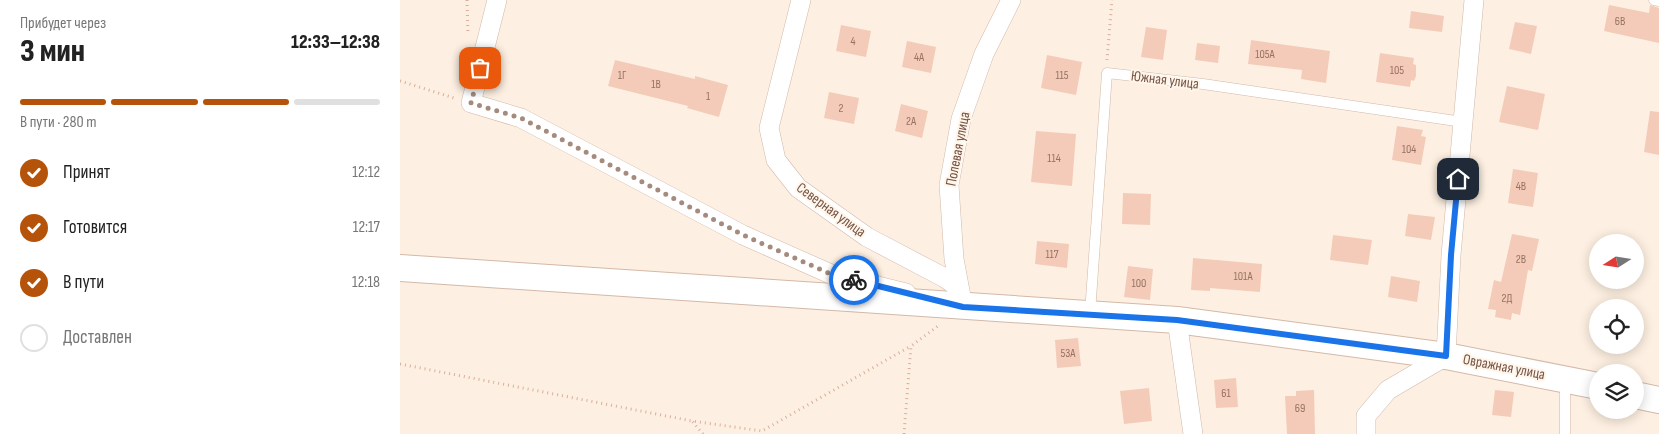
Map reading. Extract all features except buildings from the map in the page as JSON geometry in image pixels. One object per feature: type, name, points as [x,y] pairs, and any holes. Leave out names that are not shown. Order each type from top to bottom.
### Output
[{"type":"street","points":[[496,0],[471,103],[521,118],[743,235],[833,275],[961,298]]},
{"type":"street","name":"Северная улица","points":[[801,0],[769,128],[776,160],[798,188],[867,237],[945,278],[961,298]]},
{"type":"street","name":"Полевая улица","points":[[961,298],[954,259],[949,184],[964,110],[984,54],[1011,0]]},
{"type":"street","points":[[1366,434],[1366,416],[1388,390],[1446,356],[1451,255],[1474,0]]},
{"type":"street","name":"Овражная улица","points":[[400,268],[961,298],[1090,314],[1177,320],[1446,356],[1589,384]]},
{"type":"street","points":[[1177,320],[1193,434]]},
{"type":"street","points":[[1644,397],[1659,400]]},
{"type":"lane","points":[[1654,0],[1659,1]]},
{"type":"lane","name":"Южная улица","points":[[1107,73],[1203,84],[1463,122]]},
{"type":"lane","points":[[1090,314],[1107,73]]},
{"type":"lane","points":[[1565,378],[1565,434]]},
{"type":"path","points":[[1107,73],[1112,0]]},
{"type":"path","points":[[400,81],[471,103]]},
{"type":"path","points":[[400,364],[692,421],[762,431],[911,346],[961,298]]},
{"type":"path","points":[[904,434],[911,346]]},
{"type":"path","points":[[692,421],[703,434]]},
{"type":"way so far","points":[[480,68],[471,103],[521,118],[743,235],[833,275],[854,280]]},
{"type":"route","points":[[854,280],[963,307],[1177,320],[1446,356],[1451,255],[1458,179]]}]
